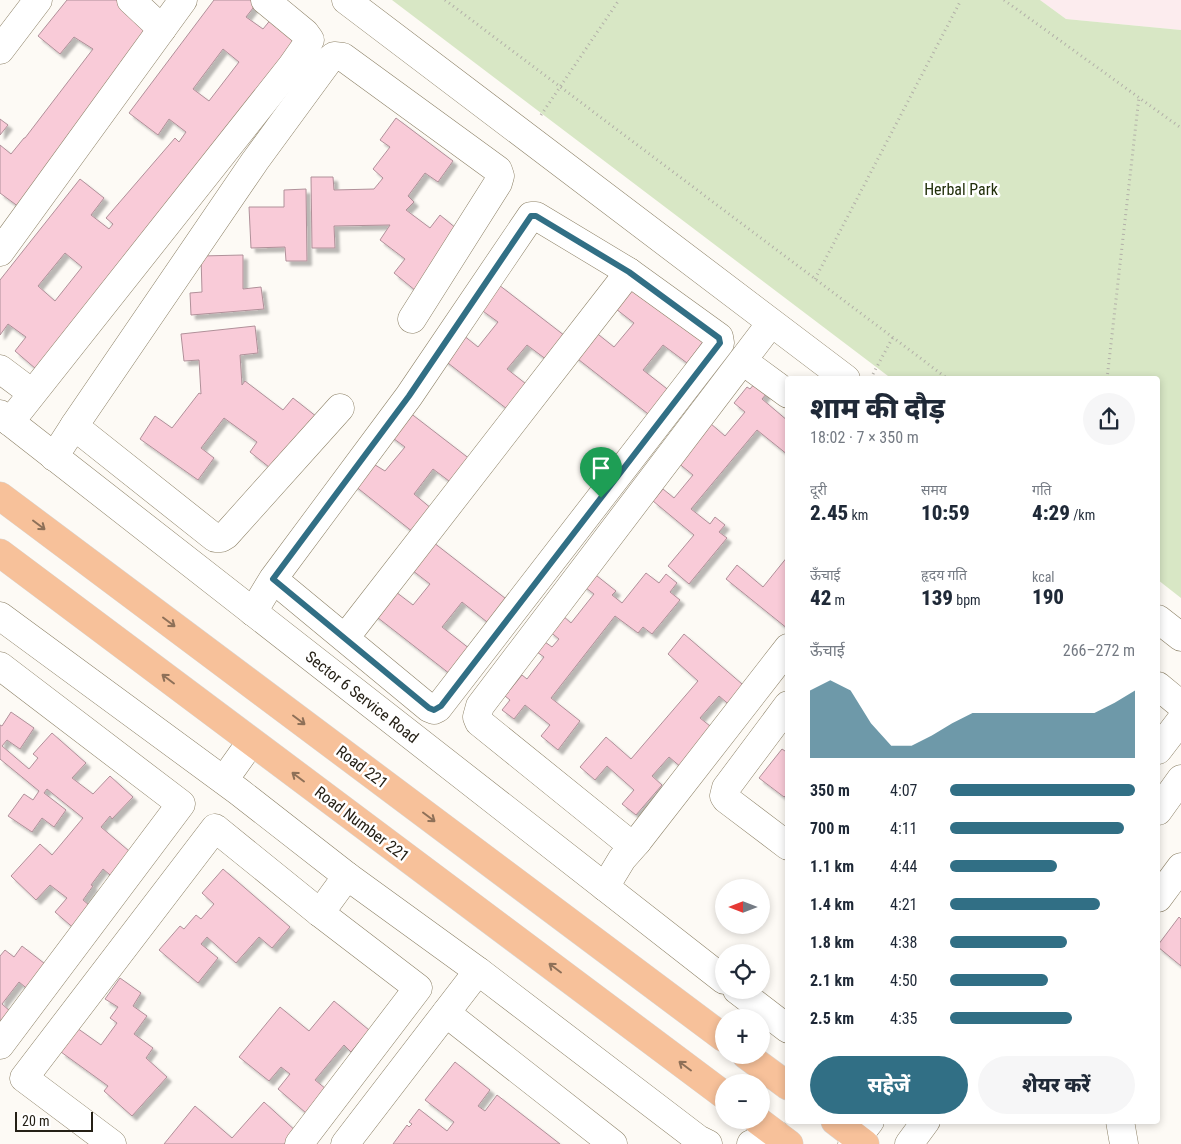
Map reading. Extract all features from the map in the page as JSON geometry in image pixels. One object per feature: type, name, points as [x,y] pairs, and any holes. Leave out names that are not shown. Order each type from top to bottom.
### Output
[{"type":"main road","name":"Road 221","points":[[0,496],[715,1031]]},
{"type":"main road","name":"Road Number 221","points":[[0,554],[715,1088]]},
{"type":"main road","points":[[758,1064],[785,1084]]},
{"type":"main road","points":[[839,1124],[861,1137]]},
{"type":"street","points":[[0,50],[38,0]]},
{"type":"street","points":[[131,0],[162,29]]},
{"type":"street","points":[[0,252],[183,0]]},
{"type":"street","points":[[5,418],[32,393],[287,72],[310,40],[265,0]]},
{"type":"street","points":[[346,0],[842,376]]},
{"type":"street","points":[[54,456],[256,161],[329,60],[334,56],[342,58],[498,170],[500,176],[498,183],[412,319]]},
{"type":"street","points":[[253,612],[273,579],[409,396],[531,216],[536,216],[629,272],[719,338],[720,343],[441,706],[434,710],[429,708],[273,579]]},
{"type":"street","points":[[345,638],[629,272]]},
{"type":"street","points":[[636,842],[625,840],[479,722],[478,712],[486,698],[772,323]]},
{"type":"street","points":[[742,361],[785,392]]},
{"type":"street","points":[[0,369],[32,393]]},
{"type":"street","points":[[74,426],[215,538],[221,538],[226,535],[340,408]]},
{"type":"street","name":"Sector 6 Service Road","points":[[5,418],[715,973]]},
{"type":"street","points":[[0,616],[224,780],[347,876],[478,971],[698,1140],[708,1144]]},
{"type":"street","points":[[1160,621],[1181,637]]},
{"type":"street","points":[[606,887],[622,860],[785,652]]},
{"type":"street","points":[[0,666],[181,804],[0,1045]]},
{"type":"street","points":[[1160,688],[1181,705]]},
{"type":"street","points":[[785,709],[726,788],[724,796],[785,844]]},
{"type":"street","points":[[1160,747],[1181,720]]},
{"type":"street","points":[[139,772],[166,738]]},
{"type":"street","points":[[224,780],[251,742]]},
{"type":"street","points":[[1160,808],[1181,779]]},
{"type":"street","points":[[112,1144],[24,1078],[214,828],[320,914],[418,988],[299,1144]]},
{"type":"street","points":[[1160,895],[1181,867]]},
{"type":"street","points":[[320,914],[347,876]]},
{"type":"street","points":[[346,1144],[478,971]]},
{"type":"street","points":[[748,999],[785,1028]]},
{"type":"street","points":[[446,1013],[613,1144]]},
{"type":"street","points":[[909,1144],[924,1124]]},
{"type":"street","points":[[1121,1124],[1124,1144]]},
{"type":"street","points":[[751,1144],[774,1133]]},
{"type":"path","points":[[445,0],[944,376]]},
{"type":"path","points":[[526,137],[619,0]]},
{"type":"path","points":[[815,279],[961,0]]},
{"type":"path","points":[[1004,0],[1181,128]]},
{"type":"path","points":[[1107,376],[1139,97]]},
{"type":"path","points":[[872,376],[893,337]]},
{"type":"shaded area","points":[[1040,0],[1181,0],[1181,30],[1066,19]]},
{"type":"green space","name":"Herbal Park","points":[[392,0],[1040,0],[1066,19],[1181,30],[1181,598],[1160,582],[1160,376],[888,376]]},
{"type":"building","points":[[67,0],[117,0],[130,8],[152,30],[23,210],[0,193],[0,145],[11,154],[93,49],[74,37],[60,54],[38,36]]},
{"type":"building","points":[[214,0],[252,0],[257,3],[246,17],[263,29],[272,18],[297,36],[285,60],[36,369],[15,351],[26,337],[8,324],[0,335],[0,280],[80,179],[104,198],[91,215],[109,229],[113,224],[106,218],[175,138],[179,142],[186,132],[169,119],[158,135],[129,113]],"holes":[[[223,49],[239,62],[209,101],[193,89]],[[65,253],[82,267],[55,301],[38,286]]]},
{"type":"building","points":[[396,118],[453,161],[438,182],[425,173],[408,196],[414,202],[406,210],[430,228],[440,215],[457,229],[416,291],[394,273],[405,259],[380,240],[390,225],[334,226],[335,248],[312,248],[311,177],[333,177],[334,190],[374,189],[383,178],[373,169],[390,147],[380,140]]},
{"type":"building","points":[[0,119],[8,125],[0,135]]},
{"type":"building","points":[[306,189],[307,261],[286,261],[285,247],[251,248],[249,207],[284,207],[284,190]]},
{"type":"building","points":[[243,255],[243,289],[261,287],[264,309],[191,315],[190,293],[202,292],[201,256]]},
{"type":"building","points":[[499,285],[569,339],[551,363],[527,345],[507,369],[535,391],[516,416],[439,356],[458,331],[478,347],[498,322],[480,309]]},
{"type":"building","points":[[634,285],[705,339],[687,363],[663,345],[643,370],[671,392],[652,417],[574,356],[594,331],[614,347],[634,323],[616,309]]},
{"type":"building","points":[[255,326],[258,353],[240,355],[242,385],[245,381],[283,410],[293,398],[317,417],[274,471],[250,452],[257,442],[224,418],[201,448],[214,458],[198,480],[140,439],[155,416],[172,428],[199,393],[201,394],[199,360],[184,361],[181,334]]},
{"type":"building","points":[[760,377],[772,387],[762,399],[785,418],[785,453],[757,430],[691,509],[710,524],[715,517],[725,525],[719,532],[727,538],[689,584],[668,566],[694,535],[653,501],[663,489],[674,498],[693,475],[677,462],[710,423],[725,436],[745,412],[734,403],[747,387],[750,389]]},
{"type":"building","points":[[405,409],[475,463],[457,487],[433,469],[414,494],[438,514],[418,536],[350,482],[367,460],[385,471],[405,447],[386,433]]},
{"type":"building","points":[[429,539],[510,602],[492,626],[462,602],[442,627],[470,649],[450,674],[373,614],[392,589],[413,605],[430,584],[408,567]]},
{"type":"building","points":[[785,560],[785,627],[726,579],[737,565],[763,587]]},
{"type":"building","points":[[592,572],[616,591],[612,595],[622,603],[646,573],[659,583],[666,574],[677,583],[670,592],[680,600],[652,634],[643,627],[638,633],[615,616],[551,698],[580,721],[558,750],[541,736],[550,725],[525,705],[514,719],[502,710],[510,700],[505,696],[522,675],[527,679],[544,657],[537,652],[545,642],[552,647],[559,639],[549,631],[562,615],[571,623],[594,594],[582,585]]},
{"type":"building","points":[[684,634],[749,690],[733,708],[719,696],[700,718],[715,730],[682,768],[669,757],[652,776],[662,785],[636,815],[622,804],[634,790],[607,766],[595,780],[580,767],[606,737],[631,759],[698,681],[668,654]]},
{"type":"building","points":[[11,712],[34,728],[20,749],[7,740],[2,746],[29,769],[38,758],[33,754],[52,733],[86,763],[72,778],[93,794],[110,776],[133,797],[112,819],[110,816],[101,827],[136,857],[116,880],[103,869],[83,900],[95,910],[77,931],[55,912],[67,898],[50,885],[36,900],[11,876],[40,844],[52,855],[83,818],[47,789],[44,793],[66,810],[54,827],[42,818],[32,832],[8,816],[24,794],[33,800],[39,791],[0,759],[0,725],[2,726]]},
{"type":"building","points":[[782,749],[785,751],[785,796],[759,778]]},
{"type":"building","points":[[223,869],[290,927],[272,948],[259,937],[236,963],[207,937],[201,944],[218,958],[198,983],[159,950],[180,926],[184,929],[196,915],[201,919],[214,904],[202,893]]},
{"type":"building","points":[[1179,917],[1181,919],[1181,966],[1160,949],[1160,942]]},
{"type":"building","points":[[22,946],[49,967],[30,991],[19,982],[2,1004],[11,1012],[0,1027],[0,956],[5,950],[14,957]]},
{"type":"building","points":[[120,978],[141,993],[133,1006],[147,1016],[134,1034],[153,1048],[146,1058],[167,1077],[132,1116],[104,1091],[108,1086],[61,1052],[77,1028],[101,1045],[117,1023],[110,1018],[118,1007],[105,999]]},
{"type":"building","points":[[334,1001],[369,1030],[351,1052],[344,1045],[315,1080],[326,1089],[306,1113],[278,1089],[290,1074],[281,1067],[269,1081],[239,1057],[280,1007],[309,1031]]},
{"type":"building","points":[[455,1062],[490,1090],[478,1106],[485,1111],[497,1095],[560,1144],[393,1144],[407,1125],[409,1127],[412,1124],[409,1122],[419,1109],[447,1131],[454,1122],[425,1100]]},
{"type":"building","points":[[264,1102],[298,1133],[287,1144],[164,1144],[195,1106],[232,1138]]},
{"type":"route","points":[[531,216],[536,216],[629,272],[720,340],[720,343],[601,498],[441,706],[434,710],[429,708],[273,579],[409,396],[531,216]]}]
